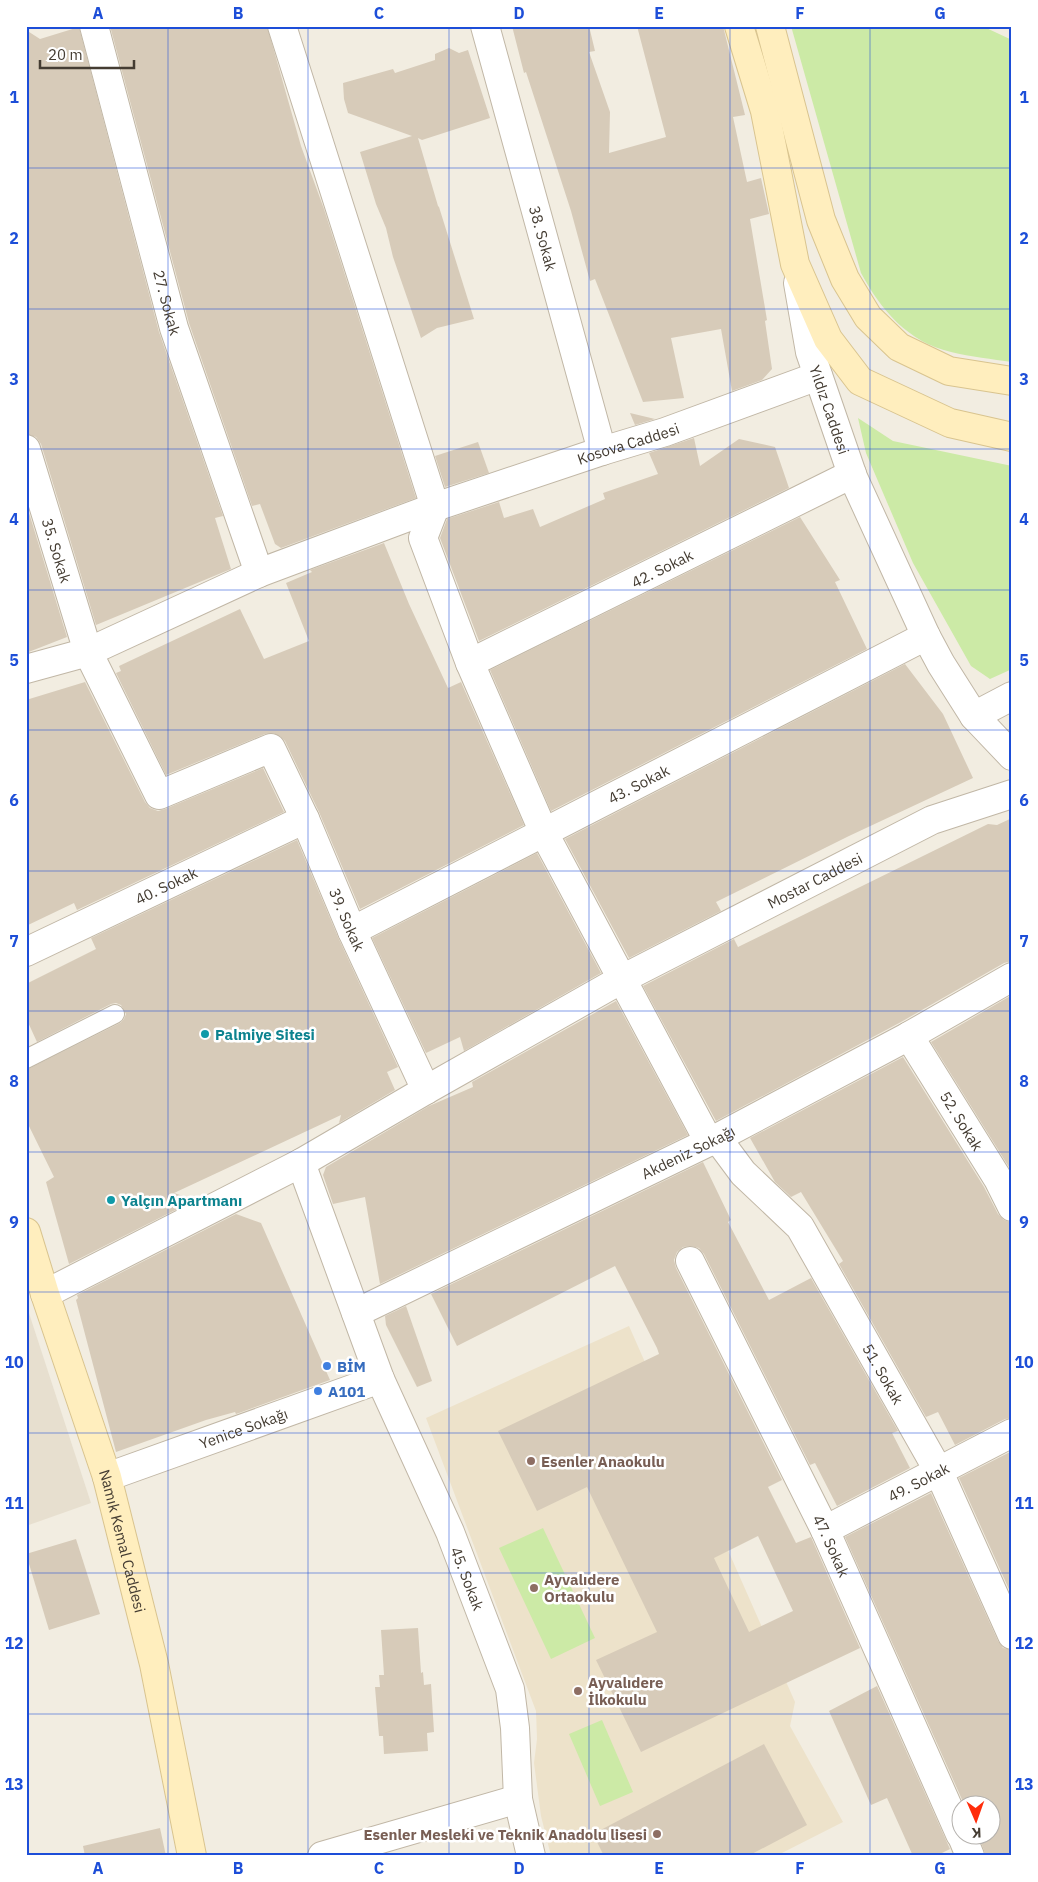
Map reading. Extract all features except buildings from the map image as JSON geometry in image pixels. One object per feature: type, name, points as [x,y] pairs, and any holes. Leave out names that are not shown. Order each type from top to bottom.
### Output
[{"type":"main road","name":"Yıldız Caddesi","points":[[739,26],[765,111],[795,264]]},
{"type":"main road","points":[[770,26],[821,220],[846,279],[868,318],[899,347],[949,372],[1012,381]]},
{"type":"main road","points":[[795,264],[828,339],[860,381],[950,422],[1012,437]]},
{"type":"main road","name":"Namık Kemal Caddesi","points":[[26,1232],[107,1477],[154,1664],[192,1856]]},
{"type":"street","name":"27. Sokak","points":[[94,26],[174,328],[259,573]]},
{"type":"street","points":[[282,26],[435,507]]},
{"type":"street","name":"38. Sokak","points":[[485,26],[602,451]]},
{"type":"street","name":"Yıldız Caddesi","points":[[795,264],[810,352],[852,474],[926,636],[974,716],[1012,756]]},
{"type":"street","name":"Kosova Caddesi","points":[[26,669],[88,652],[259,573],[435,507],[665,432],[818,376]]},
{"type":"street","name":"35. Sokak","points":[[26,449],[88,652],[159,795],[272,748]]},
{"type":"street","name":"42. Sokak","points":[[470,662],[852,474]]},
{"type":"street","name":"51. Sokak","points":[[435,507],[423,538],[470,662],[544,832],[622,979],[713,1140],[743,1173],[800,1227],[938,1470],[1012,1635]]},
{"type":"street","name":"43. Sokak","points":[[352,931],[926,636]]},
{"type":"street","points":[[974,716],[1012,696]]},
{"type":"street","name":"39. Sokak","points":[[272,748],[305,819],[352,931],[426,1090]]},
{"type":"street","name":"Mostar Caddesi","points":[[45,1294],[301,1163],[622,979],[932,820],[1012,794]]},
{"type":"street","name":"40. Sokak","points":[[26,952],[305,819]]},
{"type":"street","name":"Akdeniz Sokağı","points":[[356,1313],[713,1140],[909,1036],[1012,977]]},
{"type":"street","name":"52. Sokak","points":[[909,1036],[998,1179],[1012,1207]]},
{"type":"street","name":"45. Sokak","points":[[301,1163],[380,1378],[450,1532],[510,1688],[515,1728],[518,1799],[531,1856]]},
{"type":"street","name":"47. Sokak","points":[[690,1261],[825,1530],[950,1809]]},
{"type":"street","name":"Yenice Sokağı","points":[[107,1477],[380,1378]]},
{"type":"street","name":"49. Sokak","points":[[825,1530],[1012,1433]]},
{"type":"street","points":[[322,1856],[518,1799]]},
{"type":"street","name":"47. Sokak","points":[[965,1844],[970,1856]]},
{"type":"lane","points":[[26,1059],[114,1014]]},
{"type":"shaded area","points":[[26,1304],[91,1503],[26,1526]]},
{"type":"shaded area","points":[[629,1326],[795,1702],[790,1726],[843,1822],[776,1856],[551,1856],[541,1816],[534,1763],[537,1739],[536,1711],[426,1418]]},
{"type":"green space","points":[[791,26],[982,26],[1012,40],[1012,362],[951,352],[922,341],[897,323],[877,300],[861,273]]},
{"type":"green space","points":[[858,418],[893,441],[1012,466],[1012,669],[990,679],[971,666],[913,563],[866,453]]},
{"type":"green space","points":[[543,1528],[595,1638],[551,1659],[499,1548]]},
{"type":"green space","points":[[602,1720],[633,1792],[600,1806],[569,1734]]},
{"type":"place","name":"Palmiye Sitesi","points":[[205,1034]]},
{"type":"place","name":"Yalçın Apartmanı","points":[[111,1200]]},
{"type":"place","name":"BİM","points":[[327,1366]]},
{"type":"place","name":"A101","points":[[318,1391]]},
{"type":"place","name":"Esenler Anaokulu","points":[[531,1461]]},
{"type":"place","name":"Ayvalıdere Ortaokulu","points":[[534,1588]]},
{"type":"place","name":"Ayvalıdere İlkokulu","points":[[578,1691]]},
{"type":"place","name":"Esenler Mesleki ve Teknik Anadolu lisesi","points":[[657,1834]]}]
